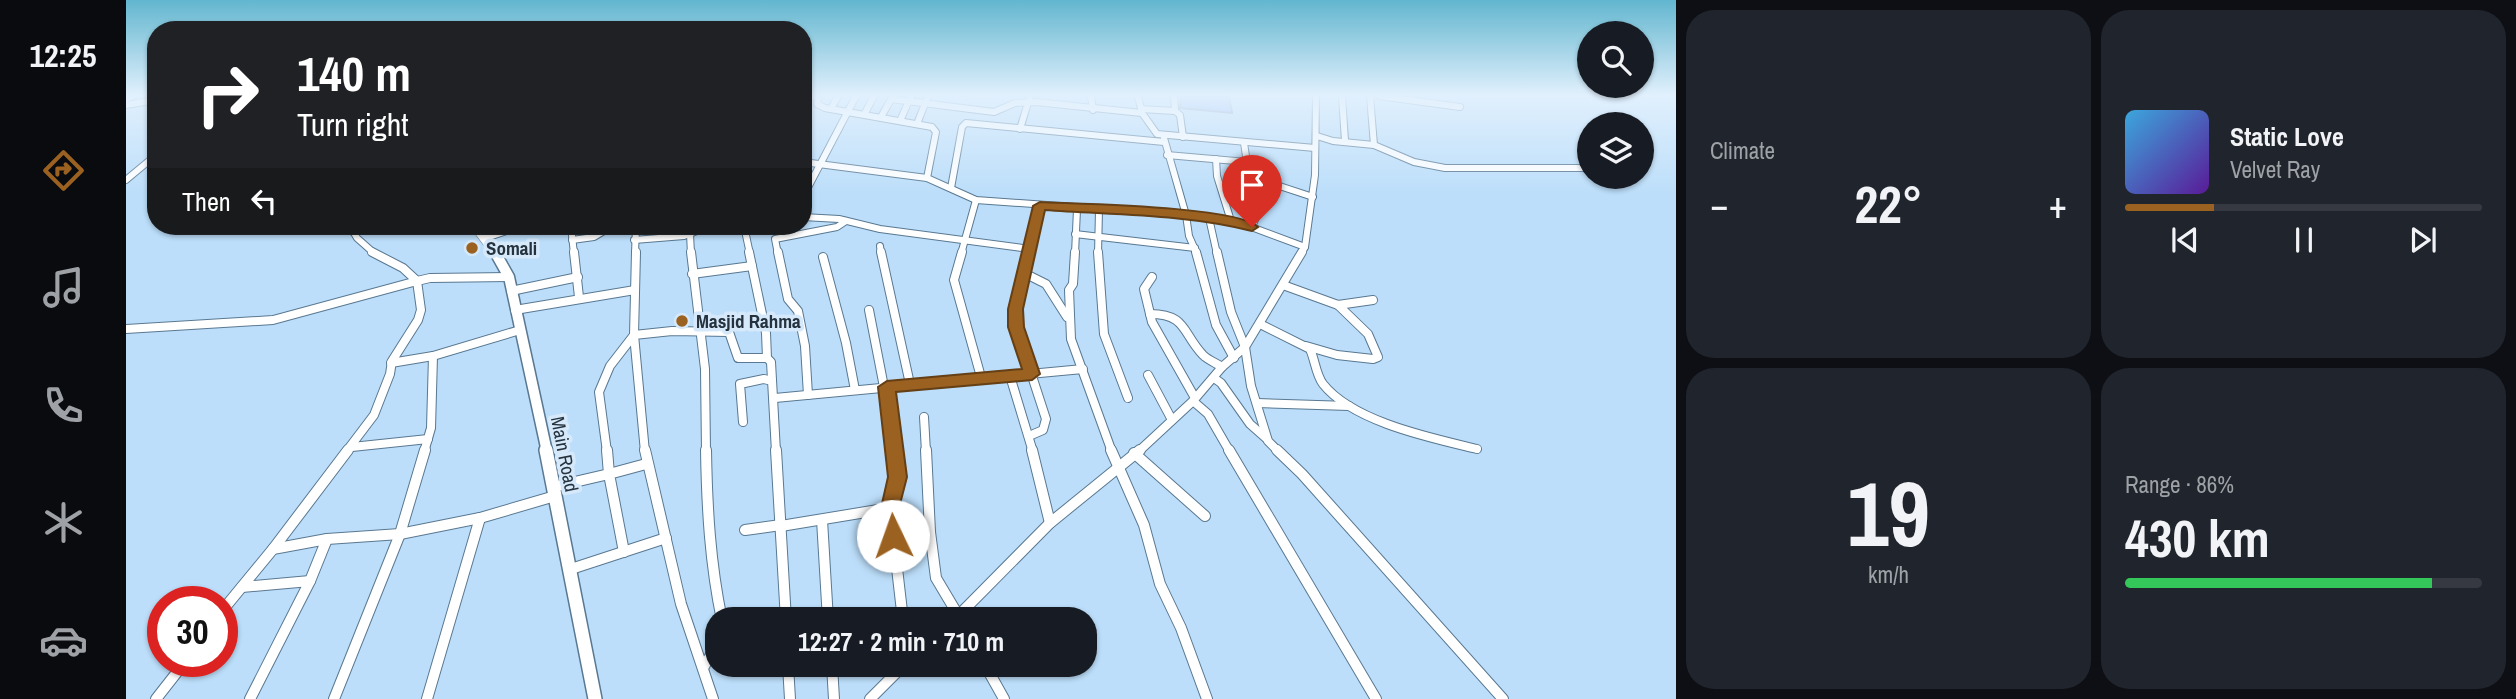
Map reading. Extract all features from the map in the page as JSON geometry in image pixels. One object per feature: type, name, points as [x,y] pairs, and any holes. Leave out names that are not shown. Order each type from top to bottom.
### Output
[{"type":"main road","name":"Main Road","points":[[483,235],[504,264],[509,277],[532,376],[595,699]]},
{"type":"street","points":[[812,184],[819,163],[839,129]]},
{"type":"street","points":[[927,178],[936,131],[934,129]]},
{"type":"street","points":[[951,188],[961,129]]},
{"type":"street","points":[[1014,129],[1183,137],[1315,148]]},
{"type":"street","points":[[1153,129],[1164,138],[1186,215],[1189,236],[1195,248],[1216,325],[1234,358]]},
{"type":"street","points":[[1182,129],[1183,137]]},
{"type":"street","points":[[969,607],[1051,523],[1172,420],[1222,367],[1245,347],[1306,247],[1313,197],[1317,129]]},
{"type":"street","points":[[1344,129],[1345,141]]},
{"type":"street","points":[[1373,129],[1374,145]]},
{"type":"street","points":[[1317,136],[1374,145],[1414,162],[1445,168],[1577,168]]},
{"type":"street","points":[[1244,143],[1249,176],[1259,210],[1252,227]]},
{"type":"street","points":[[1167,155],[1247,162]]},
{"type":"street","points":[[1216,159],[1217,176],[1231,221]]},
{"type":"street","points":[[126,180],[147,162]]},
{"type":"street","points":[[812,163],[927,178],[976,200],[1186,215],[1231,221],[1306,247]]},
{"type":"street","points":[[1249,176],[1313,197]]},
{"type":"street","points":[[976,200],[954,280],[981,377]]},
{"type":"street","points":[[1030,436],[1043,430],[1046,419],[1016,327],[1016,309],[1040,206]]},
{"type":"street","points":[[1077,209],[1069,320],[1071,339],[1118,468],[1144,525],[1160,584],[1181,628],[1207,699]]},
{"type":"street","points":[[1099,210],[1100,305],[1104,334],[1128,398]]},
{"type":"street","points":[[812,217],[1030,249]]},
{"type":"street","points":[[1209,218],[1231,312],[1245,347],[1251,386],[1268,441]]},
{"type":"street","points":[[812,231],[837,227],[846,221]]},
{"type":"street","points":[[1075,234],[1195,248]]},
{"type":"street","points":[[238,592],[352,447],[379,405],[391,363],[418,320],[421,310],[417,281],[412,273],[365,248],[356,235]]},
{"type":"street","points":[[486,238],[495,235]]},
{"type":"street","points":[[572,235],[579,297]]},
{"type":"street","points":[[572,240],[597,235]]},
{"type":"street","points":[[635,235],[634,335],[646,464],[681,604],[713,699]]},
{"type":"street","points":[[634,240],[683,235]]},
{"type":"street","points":[[691,235],[692,274],[705,369],[708,522],[712,574],[719,607]]},
{"type":"street","points":[[746,235],[766,332],[766,358]]},
{"type":"street","points":[[787,235],[775,237],[788,299],[798,311],[805,345],[808,395]]},
{"type":"street","points":[[880,246],[910,384]]},
{"type":"street","points":[[822,257],[846,343],[855,390]]},
{"type":"street","points":[[692,274],[752,266]]},
{"type":"street","points":[[1024,273],[1043,279],[1056,294],[1069,320]]},
{"type":"street","points":[[511,292],[578,276]]},
{"type":"street","points":[[126,329],[273,320],[430,278],[509,277]]},
{"type":"street","points":[[1152,277],[1144,289],[1150,314],[1194,399],[1208,414],[1376,699]]},
{"type":"street","points":[[1260,324],[1306,346],[1358,358],[1378,357],[1364,328],[1338,305],[1283,285]]},
{"type":"street","points":[[515,310],[579,297],[635,290]]},
{"type":"street","points":[[1338,305],[1373,300]]},
{"type":"street","points":[[869,310],[885,387],[898,477],[890,508],[901,607]]},
{"type":"street","points":[[1150,314],[1161,313],[1181,321],[1203,355],[1222,367]]},
{"type":"street","points":[[391,363],[433,356],[520,330]]},
{"type":"street","points":[[624,552],[609,474],[604,415],[599,392],[610,366],[634,335],[729,332],[738,358],[766,358],[771,362],[785,607]]},
{"type":"street","points":[[1306,346],[1312,352],[1325,387],[1349,406],[1440,440],[1477,449]]},
{"type":"street","points":[[334,699],[400,534],[428,439],[431,428],[433,356]]},
{"type":"street","points":[[775,398],[1083,369]]},
{"type":"street","points":[[1148,374],[1172,420]]},
{"type":"street","points":[[1010,376],[1023,425],[1030,436],[1051,523]]},
{"type":"street","points":[[1214,378],[1221,383],[1250,424],[1302,474],[1503,699]]},
{"type":"street","points":[[743,422],[740,384],[764,379],[772,381]]},
{"type":"street","points":[[1257,403],[1349,406]]},
{"type":"street","points":[[924,417],[930,532],[936,578],[952,607]]},
{"type":"street","points":[[352,447],[428,439]]},
{"type":"street","points":[[1135,453],[1205,516]]},
{"type":"street","points":[[273,550],[327,539],[400,534],[480,518],[646,464]]},
{"type":"street","points":[[746,530],[890,508]]},
{"type":"street","points":[[427,699],[480,518]]},
{"type":"street","points":[[822,520],[827,607]]},
{"type":"street","points":[[571,569],[666,538]]},
{"type":"street","points":[[250,699],[310,580],[327,539]]},
{"type":"street","points":[[242,587],[310,580]]},
{"type":"street","points":[[156,699],[173,677]]},
{"type":"street","points":[[789,677],[790,699]]},
{"type":"street","points":[[833,677],[834,699]]},
{"type":"street","points":[[870,699],[892,677]]},
{"type":"street","points":[[992,677],[1004,699]]},
{"type":"place","name":"Somali","points":[[472,248]]},
{"type":"place","name":"Masjid Rahma","points":[[682,321]]},
{"type":"route","points":[[893,536],[890,508],[894,484],[898,477],[887,387],[1032,374],[1016,327],[1016,309],[1040,206],[1186,215],[1238,222],[1252,227]]}]
